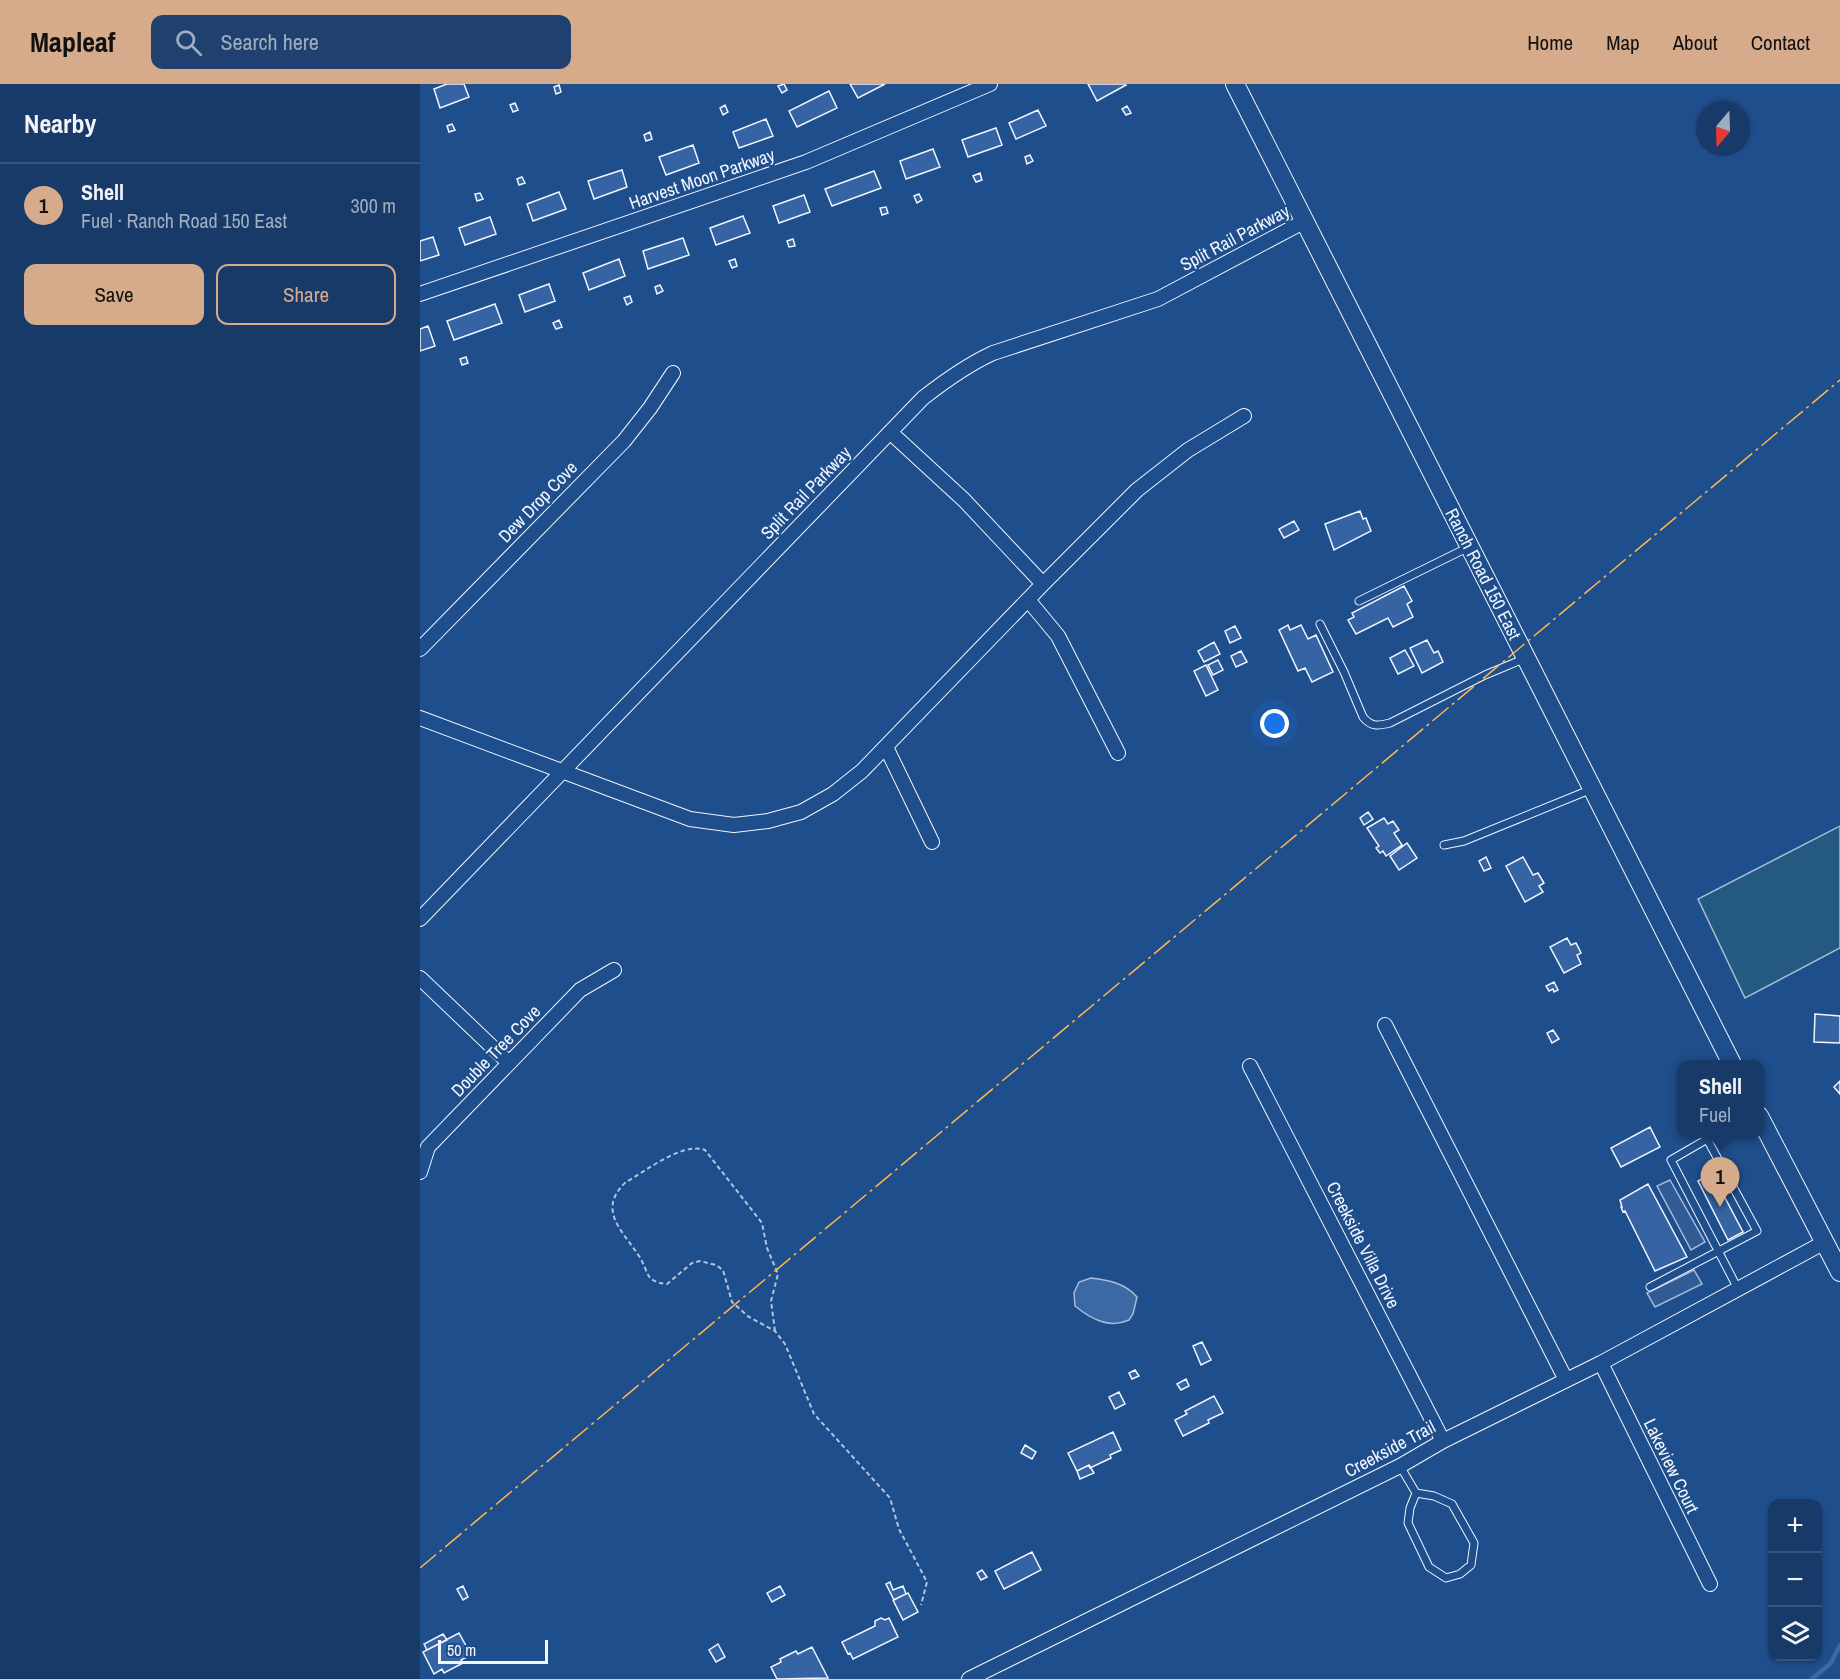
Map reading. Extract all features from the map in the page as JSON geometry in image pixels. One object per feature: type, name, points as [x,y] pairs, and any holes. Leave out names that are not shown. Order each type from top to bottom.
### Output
[{"type":"main road","name":"Ranch Road 150 East","points":[[1234,84],[1729,1060]]},
{"type":"main road","points":[[1764,1126],[1840,1272]]},
{"type":"street","name":"Harvest Moon Parkway","points":[[420,294],[806,162],[990,84]]},
{"type":"street","name":"Split Rail Parkway","points":[[420,919],[923,398],[970,363],[1051,332],[1158,299],[1305,221]]},
{"type":"street","name":"Dew Drop Cove","points":[[420,649],[624,441],[650,408],[673,373]]},
{"type":"street","points":[[420,718],[690,819],[734,825],[768,821],[801,812],[833,794],[862,771],[1137,490],[1188,450],[1244,416]]},
{"type":"street","points":[[890,432],[964,500],[1043,584]]},
{"type":"street","points":[[1029,601],[1058,636],[1118,753]]},
{"type":"street","points":[[886,747],[932,842]]},
{"type":"street","name":"Double Tree Cove","points":[[420,1173],[428,1147],[580,990],[614,970]]},
{"type":"street","points":[[420,978],[509,1063]]},
{"type":"street","points":[[1385,1025],[1566,1380]]},
{"type":"street","name":"Creekside Villa Drive","points":[[1250,1066],[1443,1441]]},
{"type":"street","name":"Creekside Trail","points":[[969,1679],[1400,1466],[1443,1441],[1600,1363],[1825,1242]]},
{"type":"street","name":"Lakeview Court","points":[[1600,1363],[1710,1584]]},
{"type":"lane","points":[[1359,601],[1469,547]]},
{"type":"lane","points":[[1320,624],[1363,717],[1374,726],[1390,723],[1485,675],[1526,658]]},
{"type":"lane","points":[[1444,845],[1464,841],[1592,789]]},
{"type":"lane","points":[[1650,1287],[1719,1250],[1757,1231],[1707,1139],[1671,1160],[1719,1250],[1738,1289]]},
{"type":"lane","points":[[1400,1466],[1416,1493],[1434,1496],[1452,1504],[1474,1544],[1471,1565],[1460,1574],[1446,1578],[1429,1567],[1408,1523],[1410,1508],[1416,1493]]},
{"type":"path","points":[[775,1331],[771,1301],[778,1274],[762,1223],[705,1150],[692,1147],[675,1154],[619,1188],[615,1195],[612,1213],[623,1236],[641,1258],[650,1278],[657,1283],[667,1284],[692,1263],[700,1261],[716,1265],[723,1270],[732,1302],[738,1310],[775,1331],[785,1344],[814,1414],[890,1498],[899,1529],[927,1582],[921,1605]]},
{"type":"shaded area","points":[[1840,826],[1840,948],[1745,998],[1698,899]]},
{"type":"shaded area","points":[[1670,1180],[1705,1242],[1691,1250],[1657,1186]]},
{"type":"shaded area","points":[[1694,1270],[1702,1284],[1655,1307],[1647,1293]]},
{"type":"shaded area","points":[[1091,1278],[1122,1285],[1137,1297],[1133,1314],[1129,1320],[1122,1323],[1107,1323],[1087,1315],[1075,1306],[1074,1293],[1079,1282]]},
{"type":"building","points":[[447,84],[464,84],[469,97],[440,108],[434,89]]},
{"type":"building","points":[[784,84],[787,90],[782,93],[778,86]]},
{"type":"building","points":[[850,84],[885,84],[858,98]]},
{"type":"building","points":[[1088,84],[1125,84],[1126,85],[1097,101]]},
{"type":"building","points":[[559,85],[561,92],[556,94],[554,87]]},
{"type":"building","points":[[829,91],[837,108],[797,127],[789,111]]},
{"type":"building","points":[[515,103],[518,110],[513,112],[510,105]]},
{"type":"building","points":[[725,105],[728,112],[723,115],[720,108]]},
{"type":"building","points":[[1127,106],[1131,113],[1126,115],[1122,109]]},
{"type":"building","points":[[1038,110],[1046,126],[1016,139],[1009,123]]},
{"type":"building","points":[[766,119],[773,136],[739,148],[733,132]]},
{"type":"building","points":[[452,124],[455,130],[449,132],[447,126]]},
{"type":"building","points":[[996,128],[1002,145],[968,157],[962,140]]},
{"type":"building","points":[[650,132],[652,139],[646,141],[644,135]]},
{"type":"building","points":[[693,145],[699,163],[666,175],[659,157]]},
{"type":"building","points":[[933,149],[940,167],[906,179],[900,161]]},
{"type":"building","points":[[1030,155],[1033,161],[1027,164],[1025,157]]},
{"type":"building","points":[[622,170],[627,187],[594,199],[588,181]]},
{"type":"building","points":[[874,171],[881,188],[832,206],[825,189]]},
{"type":"building","points":[[980,173],[982,180],[976,182],[973,176]]},
{"type":"building","points":[[522,177],[525,183],[519,185],[517,179]]},
{"type":"building","points":[[559,192],[566,209],[533,221],[527,204]]},
{"type":"building","points":[[480,193],[483,199],[477,201],[475,194]]},
{"type":"building","points":[[919,194],[922,200],[917,203],[914,196]]},
{"type":"building","points":[[804,195],[810,212],[779,223],[773,206]]},
{"type":"building","points":[[886,207],[888,213],[882,215],[880,208]]},
{"type":"building","points":[[743,216],[750,233],[716,245],[710,228]]},
{"type":"building","points":[[490,217],[496,234],[465,245],[459,228]]},
{"type":"building","points":[[433,237],[439,255],[420,261],[420,241]]},
{"type":"building","points":[[683,238],[689,255],[648,269],[643,251]]},
{"type":"building","points":[[793,239],[795,246],[789,247],[787,241]]},
{"type":"building","points":[[619,259],[625,276],[589,290],[583,273]]},
{"type":"building","points":[[735,259],[737,266],[732,268],[729,261]]},
{"type":"building","points":[[549,284],[555,301],[525,312],[519,295]]},
{"type":"building","points":[[660,285],[663,291],[657,294],[655,287]]},
{"type":"building","points":[[630,296],[632,302],[627,305],[624,298]]},
{"type":"building","points":[[495,304],[502,323],[454,340],[447,321]]},
{"type":"building","points":[[559,320],[562,327],[556,329],[553,323]]},
{"type":"building","points":[[428,326],[435,346],[420,351],[420,329]]},
{"type":"building","points":[[466,357],[468,363],[462,365],[460,359]]},
{"type":"building","points":[[1360,511],[1363,519],[1366,518],[1371,531],[1334,550],[1325,524]]},
{"type":"building","points":[[1294,521],[1299,530],[1284,538],[1279,529]]},
{"type":"building","points":[[1404,586],[1412,601],[1407,604],[1413,617],[1393,627],[1388,618],[1356,634],[1348,620],[1354,617],[1352,613]]},
{"type":"building","points":[[1288,625],[1290,630],[1301,625],[1308,639],[1316,635],[1333,672],[1312,682],[1305,668],[1298,671],[1279,630]]},
{"type":"building","points":[[1235,626],[1241,638],[1230,643],[1225,631]]},
{"type":"building","points":[[1427,640],[1434,653],[1438,651],[1443,662],[1422,673],[1410,648]]},
{"type":"building","points":[[1214,642],[1220,654],[1204,662],[1198,651]]},
{"type":"building","points":[[1405,650],[1414,666],[1398,674],[1390,658]]},
{"type":"building","points":[[1241,651],[1247,662],[1236,667],[1231,656]]},
{"type":"building","points":[[1218,660],[1223,670],[1213,675],[1208,665]]},
{"type":"building","points":[[1206,665],[1218,690],[1206,696],[1194,671]]},
{"type":"building","points":[[1368,812],[1373,819],[1364,825],[1360,818]]},
{"type":"building","points":[[1384,818],[1388,824],[1393,821],[1399,830],[1394,833],[1402,845],[1386,856],[1383,851],[1380,853],[1376,848],[1379,846],[1367,828]]},
{"type":"building","points":[[1407,843],[1417,858],[1399,870],[1390,856]]},
{"type":"building","points":[[1486,857],[1491,868],[1484,871],[1479,861]]},
{"type":"building","points":[[1523,857],[1533,875],[1538,873],[1544,883],[1539,886],[1543,892],[1525,902],[1506,866]]},
{"type":"building","points":[[1567,938],[1571,945],[1576,943],[1581,953],[1577,955],[1581,964],[1564,973],[1550,947]]},
{"type":"building","points":[[1554,982],[1558,990],[1549,991],[1546,986]]},
{"type":"building","points":[[1815,1014],[1840,1016],[1840,1043],[1814,1042]]},
{"type":"building","points":[[1553,1030],[1559,1039],[1552,1043],[1547,1033]]},
{"type":"building","points":[[1840,1081],[1840,1094],[1834,1087]]},
{"type":"building","points":[[1650,1127],[1660,1147],[1621,1167],[1611,1148]]},
{"type":"building","points":[[1712,1173],[1743,1232],[1728,1240],[1698,1181]]},
{"type":"building","points":[[1648,1184],[1687,1257],[1655,1271],[1625,1211],[1623,1212],[1620,1200]]},
{"type":"building","points":[[1202,1342],[1211,1360],[1201,1365],[1193,1346]]},
{"type":"building","points":[[1135,1370],[1139,1376],[1132,1379],[1129,1373]]},
{"type":"building","points":[[1186,1379],[1189,1386],[1181,1390],[1177,1384]]},
{"type":"building","points":[[1119,1392],[1125,1404],[1115,1409],[1109,1397]]},
{"type":"building","points":[[1214,1396],[1223,1413],[1183,1436],[1175,1420],[1187,1414],[1185,1411]]},
{"type":"building","points":[[1113,1432],[1121,1450],[1110,1455],[1111,1458],[1090,1468],[1089,1465],[1077,1471],[1068,1453]]},
{"type":"building","points":[[1025,1445],[1036,1452],[1032,1459],[1021,1453]]},
{"type":"building","points":[[1089,1465],[1094,1473],[1080,1479],[1077,1471]]},
{"type":"building","points":[[1032,1552],[1041,1570],[1004,1589],[995,1571]]},
{"type":"building","points":[[982,1570],[987,1577],[981,1580],[977,1573]]},
{"type":"building","points":[[890,1582],[893,1590],[903,1586],[906,1594],[894,1600],[886,1584]]},
{"type":"building","points":[[463,1586],[468,1597],[463,1600],[457,1589]]},
{"type":"building","points":[[780,1586],[785,1595],[772,1602],[767,1593]]},
{"type":"building","points":[[908,1593],[918,1612],[903,1620],[893,1600]]},
{"type":"building","points":[[881,1618],[885,1620],[889,1618],[898,1637],[853,1659],[842,1642],[875,1626],[875,1621]]},
{"type":"building","points":[[459,1633],[471,1655],[461,1660],[463,1663],[444,1673],[442,1669],[434,1674],[423,1652]]},
{"type":"building","points":[[443,1634],[447,1640],[427,1650],[424,1644]]},
{"type":"building","points":[[718,1644],[725,1657],[716,1662],[709,1650]]},
{"type":"building","points":[[812,1647],[828,1678],[777,1679],[771,1667],[781,1662],[780,1659],[796,1651],[798,1654]]},
{"type":"waterway","points":[[1812,1679],[1831,1663],[1840,1645]]},
{"type":"power","points":[[420,1568],[1840,380]]},
{"type":"place","name":"Shell","points":[[1720,1207]]}]
